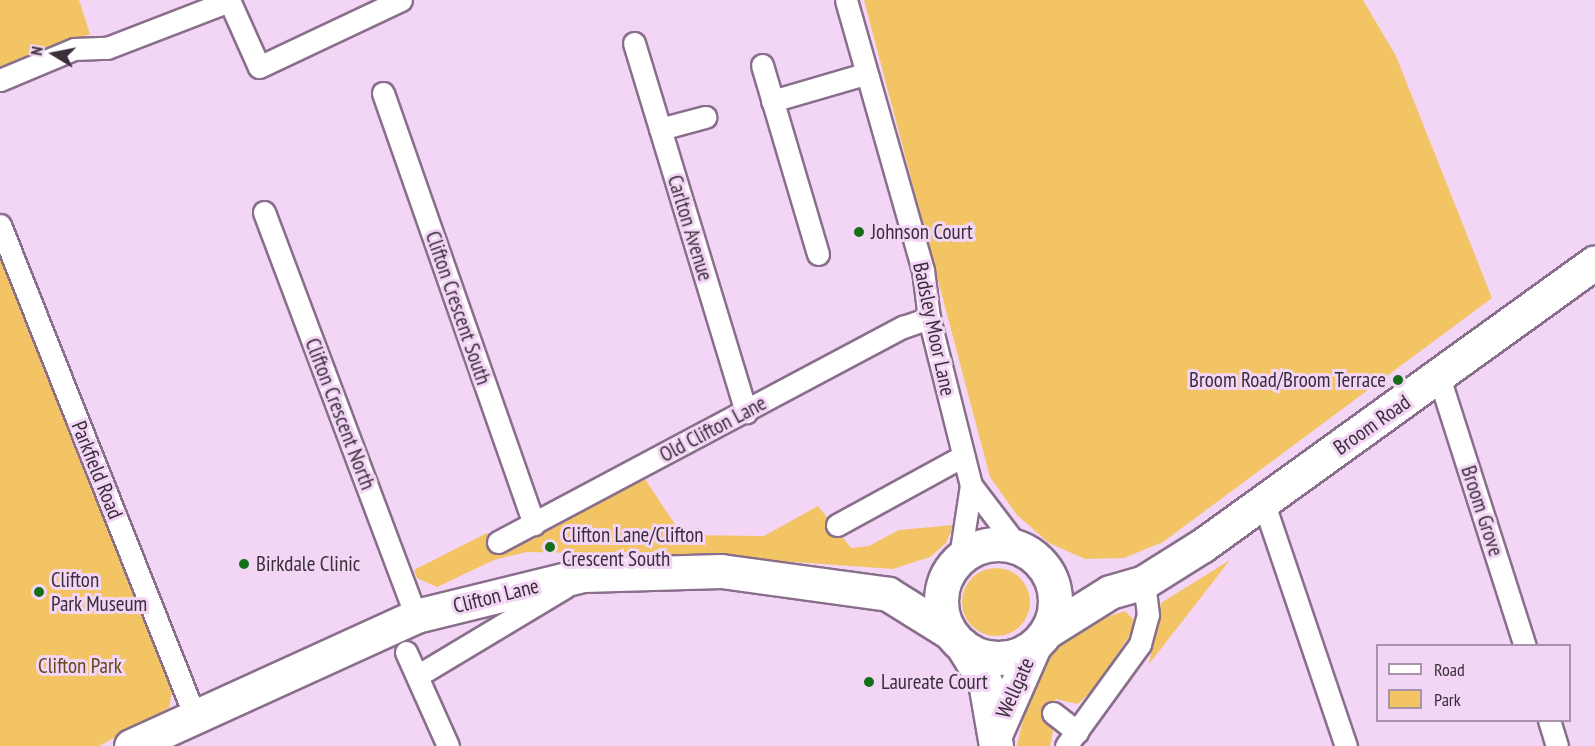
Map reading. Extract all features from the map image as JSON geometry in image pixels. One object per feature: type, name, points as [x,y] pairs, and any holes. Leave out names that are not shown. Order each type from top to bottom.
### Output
[{"type":"main road","name":"Broom Road","points":[[1040,639],[1110,592],[1144,582],[1263,501],[1439,377],[1595,261]]},
{"type":"main road","points":[[888,594],[987,544],[1030,555],[1072,581],[1110,592]]},
{"type":"main road","points":[[955,562],[940,600],[955,639],[998,658],[1040,639],[1055,598],[1030,555]]},
{"type":"main road","name":"Clifton Lane","points":[[131,746],[194,714],[416,616],[583,574],[721,571],[888,594],[955,639]]},
{"type":"main road","name":"Wellgate","points":[[955,639],[985,682],[996,738]]},
{"type":"main road","name":"Wellgate","points":[[996,738],[1040,639]]},
{"type":"street","points":[[0,80],[74,50],[107,48],[229,0],[259,67],[401,0]]},
{"type":"street","name":"Badsley Moor Lane","points":[[846,0],[865,74],[923,270],[929,318],[971,485],[1030,555]]},
{"type":"street","name":"Carlton Avenue","points":[[634,44],[746,412]]},
{"type":"street","points":[[762,65],[818,254]]},
{"type":"street","points":[[772,100],[865,74]]},
{"type":"street","name":"Clifton Crescent South","points":[[383,93],[534,524]]},
{"type":"street","points":[[660,129],[705,117]]},
{"type":"street","name":"Clifton Crescent North","points":[[264,212],[416,616]]},
{"type":"street","name":"Parkfield Road","points":[[0,225],[194,714]]},
{"type":"street","name":"Old Clifton Lane","points":[[498,542],[903,327],[929,318]]},
{"type":"street","name":"Broom Grove","points":[[1439,377],[1525,644]]},
{"type":"street","points":[[837,525],[963,456]]},
{"type":"street","name":"Badsley Moor Lane","points":[[955,562],[971,485]]},
{"type":"street","points":[[1263,501],[1346,746]]},
{"type":"street","points":[[417,676],[583,574]]},
{"type":"street","points":[[1053,713],[1072,739],[1140,644],[1148,615],[1144,582]]},
{"type":"street","points":[[406,652],[448,746]]},
{"type":"street","points":[[1550,722],[1557,746]]},
{"type":"green space","points":[[0,0],[79,0],[90,34],[0,67]]},
{"type":"green space","points":[[864,0],[1363,0],[1396,56],[1492,298],[1163,542],[1124,558],[1085,559],[1049,543],[1017,515],[990,477]]},
{"type":"green space","name":"Clifton Park","points":[[0,251],[173,686],[169,708],[99,746],[0,746]]},
{"type":"green space","points":[[645,479],[682,535],[764,536],[818,506],[851,548],[869,546],[899,530],[954,525],[946,543],[930,557],[893,569],[695,555],[527,552],[494,560],[437,587],[417,578],[414,570],[487,533],[499,552]]},
{"type":"green space","points":[[1230,560],[1149,664],[1161,603]]},
{"type":"green space","points":[[996,568],[1009,571],[1020,578],[1027,589],[1030,602],[1027,615],[1020,626],[1009,633],[996,636],[983,633],[972,626],[965,615],[962,602],[965,589],[972,578],[983,571]]},
{"type":"green space","points":[[1125,611],[1134,620],[1132,632],[1095,687],[1078,704],[1056,699],[1045,714],[1054,725],[1050,746],[1017,746],[1032,679],[1051,653],[1079,626]]},
{"type":"place","name":"Johnson Court","points":[[859,232]]},
{"type":"place","name":"Broom Road/Broom Terrace","points":[[1398,380]]},
{"type":"place","name":"Clifton Lane/Clifton Crescent South","points":[[550,547]]},
{"type":"place","name":"Birkdale Clinic","points":[[244,564]]},
{"type":"place","name":"Clifton Park Museum","points":[[39,592]]},
{"type":"place","name":"Laureate Court","points":[[869,682]]}]
